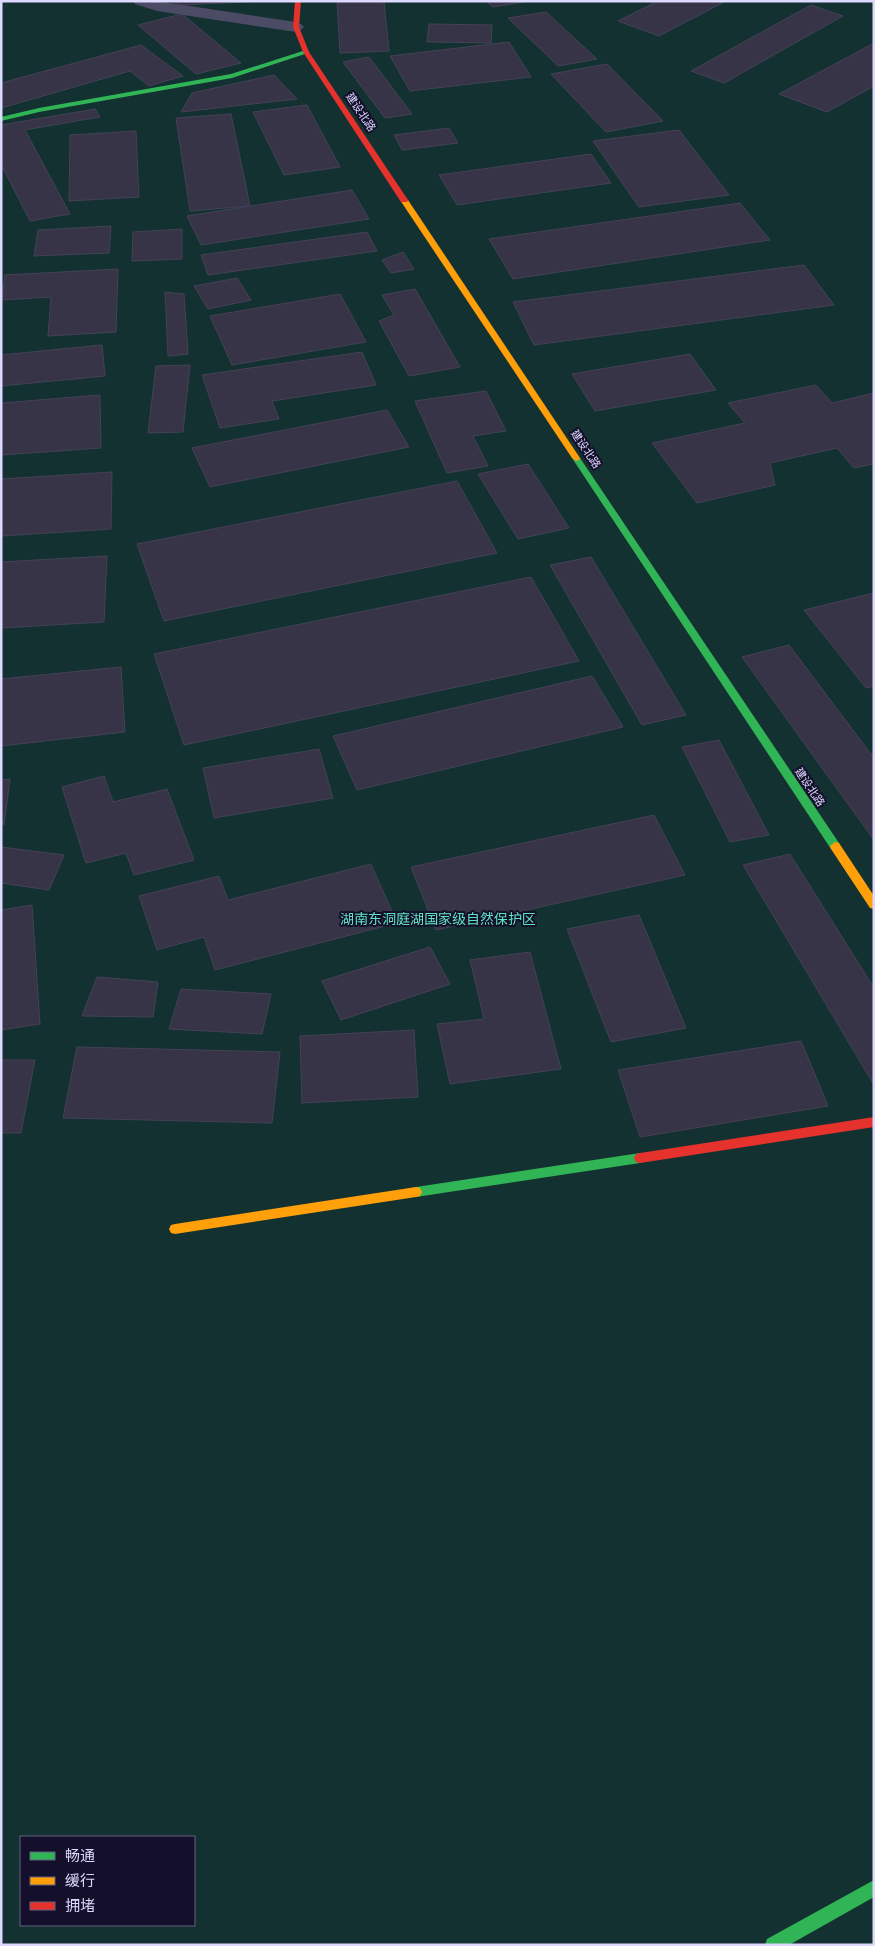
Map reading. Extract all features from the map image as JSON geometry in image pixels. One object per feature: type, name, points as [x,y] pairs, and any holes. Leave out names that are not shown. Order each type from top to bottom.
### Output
[{"type":"main road","name":"建设北路","points":[[298,1],[296,27],[306,52],[874,905]]},
{"type":"main road","points":[[1,119],[39,110],[232,76],[306,52]]},
{"type":"main road","points":[[175,1229],[874,1122]]},
{"type":"main road","points":[[773,1945],[874,1888]]},
{"type":"street","points":[[140,1],[157,6],[296,27]]},
{"type":"green space","name":"湖南东洞庭湖国家级自然保护区","points":[[1,1],[874,1],[874,1945],[1,1945]]},
{"type":"building","points":[[172,1],[264,1],[182,5]]},
{"type":"building","points":[[337,1],[384,1],[389,51],[340,53]]},
{"type":"building","points":[[486,1],[529,1],[493,7]]},
{"type":"building","points":[[658,1],[726,1],[659,36],[618,21]]},
{"type":"building","points":[[811,5],[843,16],[724,83],[691,71]]},
{"type":"building","points":[[546,12],[597,59],[558,66],[508,18]]},
{"type":"building","points":[[182,14],[241,63],[196,74],[138,25]]},
{"type":"building","points":[[429,24],[492,25],[491,43],[427,42]]},
{"type":"building","points":[[509,42],[531,77],[410,91],[390,56]]},
{"type":"building","points":[[874,43],[874,86],[827,112],[779,94]]},
{"type":"building","points":[[141,45],[183,76],[149,86],[130,71],[1,108],[1,83]]},
{"type":"building","points":[[369,57],[412,114],[385,118],[343,62]]},
{"type":"building","points":[[607,64],[663,121],[606,132],[551,74]]},
{"type":"building","points":[[274,75],[297,99],[181,112],[192,93]]},
{"type":"building","points":[[307,105],[340,167],[284,175],[253,112]]},
{"type":"building","points":[[95,109],[100,117],[25,130],[70,214],[30,221],[1,164],[1,125]]},
{"type":"building","points":[[231,114],[250,206],[190,211],[176,118]]},
{"type":"building","points":[[449,128],[458,143],[402,150],[394,135]]},
{"type":"building","points":[[679,130],[729,195],[639,207],[593,141]]},
{"type":"building","points":[[136,131],[139,197],[69,201],[70,135]]},
{"type":"building","points":[[591,154],[611,183],[457,205],[439,175]]},
{"type":"building","points":[[352,190],[369,219],[201,245],[187,216]]},
{"type":"building","points":[[740,203],[770,240],[513,279],[489,239]]},
{"type":"building","points":[[111,226],[109,253],[34,256],[38,230]]},
{"type":"building","points":[[182,229],[182,259],[132,261],[133,232]]},
{"type":"building","points":[[367,232],[377,251],[208,275],[201,255]]},
{"type":"building","points":[[403,252],[414,269],[391,273],[382,260]]},
{"type":"building","points":[[804,265],[834,305],[534,345],[513,302]]},
{"type":"building","points":[[118,269],[116,332],[48,336],[51,297],[2,300],[5,275]]},
{"type":"building","points":[[237,278],[251,300],[208,309],[194,286]]},
{"type":"building","points":[[415,289],[460,367],[409,376],[379,321],[394,315],[382,295]]},
{"type":"building","points":[[165,292],[184,294],[188,354],[168,356]]},
{"type":"building","points":[[340,294],[366,342],[232,365],[210,316]]},
{"type":"building","points":[[102,345],[105,376],[1,386],[1,355]]},
{"type":"building","points":[[362,352],[376,385],[272,401],[279,419],[220,428],[202,375]]},
{"type":"building","points":[[690,354],[716,390],[595,411],[572,374]]},
{"type":"building","points":[[190,365],[183,432],[148,433],[156,366]]},
{"type":"building","points":[[816,385],[832,403],[874,393],[874,464],[854,468],[837,448],[770,463],[775,485],[697,503],[652,443],[745,423],[728,403]]},
{"type":"building","points":[[486,391],[506,431],[473,436],[488,466],[447,473],[415,401]]},
{"type":"building","points":[[100,395],[101,448],[1,455],[1,403]]},
{"type":"building","points":[[387,410],[409,447],[210,487],[192,448]]},
{"type":"building","points":[[528,464],[569,528],[518,539],[478,474]]},
{"type":"building","points":[[112,472],[111,529],[1,536],[1,479]]},
{"type":"building","points":[[457,481],[497,553],[164,621],[137,544]]},
{"type":"building","points":[[107,556],[104,622],[1,628],[1,562]]},
{"type":"building","points":[[591,557],[686,715],[642,725],[550,565]]},
{"type":"building","points":[[531,577],[579,661],[184,745],[154,654]]},
{"type":"building","points":[[874,593],[874,686],[866,688],[804,610]]},
{"type":"building","points":[[789,645],[874,758],[874,840],[742,657]]},
{"type":"building","points":[[121,667],[125,732],[1,746],[1,679]]},
{"type":"building","points":[[592,676],[623,727],[357,790],[333,736]]},
{"type":"building","points":[[719,740],[769,835],[730,842],[682,747]]},
{"type":"building","points":[[319,749],[333,798],[214,818],[203,768]]},
{"type":"building","points":[[104,776],[113,802],[167,789],[194,860],[134,875],[126,853],[86,863],[62,787]]},
{"type":"building","points":[[10,779],[4,825],[1,825],[1,780]]},
{"type":"building","points":[[654,815],[685,875],[436,930],[411,867]]},
{"type":"building","points":[[1,847],[64,855],[49,890],[1,883]]},
{"type":"building","points":[[790,854],[874,988],[874,1085],[743,865]]},
{"type":"building","points":[[371,864],[397,923],[215,970],[204,937],[157,950],[139,896],[219,876],[228,900]]},
{"type":"building","points":[[32,905],[40,1024],[1,1030],[1,910]]},
{"type":"building","points":[[639,915],[686,1028],[611,1042],[567,929]]},
{"type":"building","points":[[430,947],[450,984],[341,1020],[322,981]]},
{"type":"building","points":[[530,952],[561,1069],[450,1084],[437,1024],[484,1019],[470,960]]},
{"type":"building","points":[[97,977],[158,982],[153,1017],[82,1016]]},
{"type":"building","points":[[181,989],[271,994],[262,1034],[169,1029]]},
{"type":"building","points":[[414,1030],[418,1097],[302,1103],[300,1036]]},
{"type":"building","points":[[801,1041],[828,1106],[640,1137],[618,1070]]},
{"type":"building","points":[[77,1047],[280,1052],[272,1123],[63,1118]]},
{"type":"building","points":[[1,1060],[35,1060],[21,1133],[1,1133]]},
{"type":"traffic: fast","points":[[1,119],[39,110],[232,76],[306,52]]},
{"type":"traffic: fast","points":[[576,458],[835,846]]},
{"type":"traffic: fast","points":[[416,1192],[640,1158]]},
{"type":"traffic: fast","points":[[773,1945],[874,1888]]},
{"type":"traffic: slow","points":[[404,200],[576,458]]},
{"type":"traffic: slow","points":[[835,846],[874,905]]},
{"type":"traffic: slow","points":[[175,1229],[416,1192]]},
{"type":"traffic: jam","points":[[298,1],[296,27],[306,52],[404,200]]},
{"type":"traffic: jam","points":[[640,1158],[874,1122]]}]
